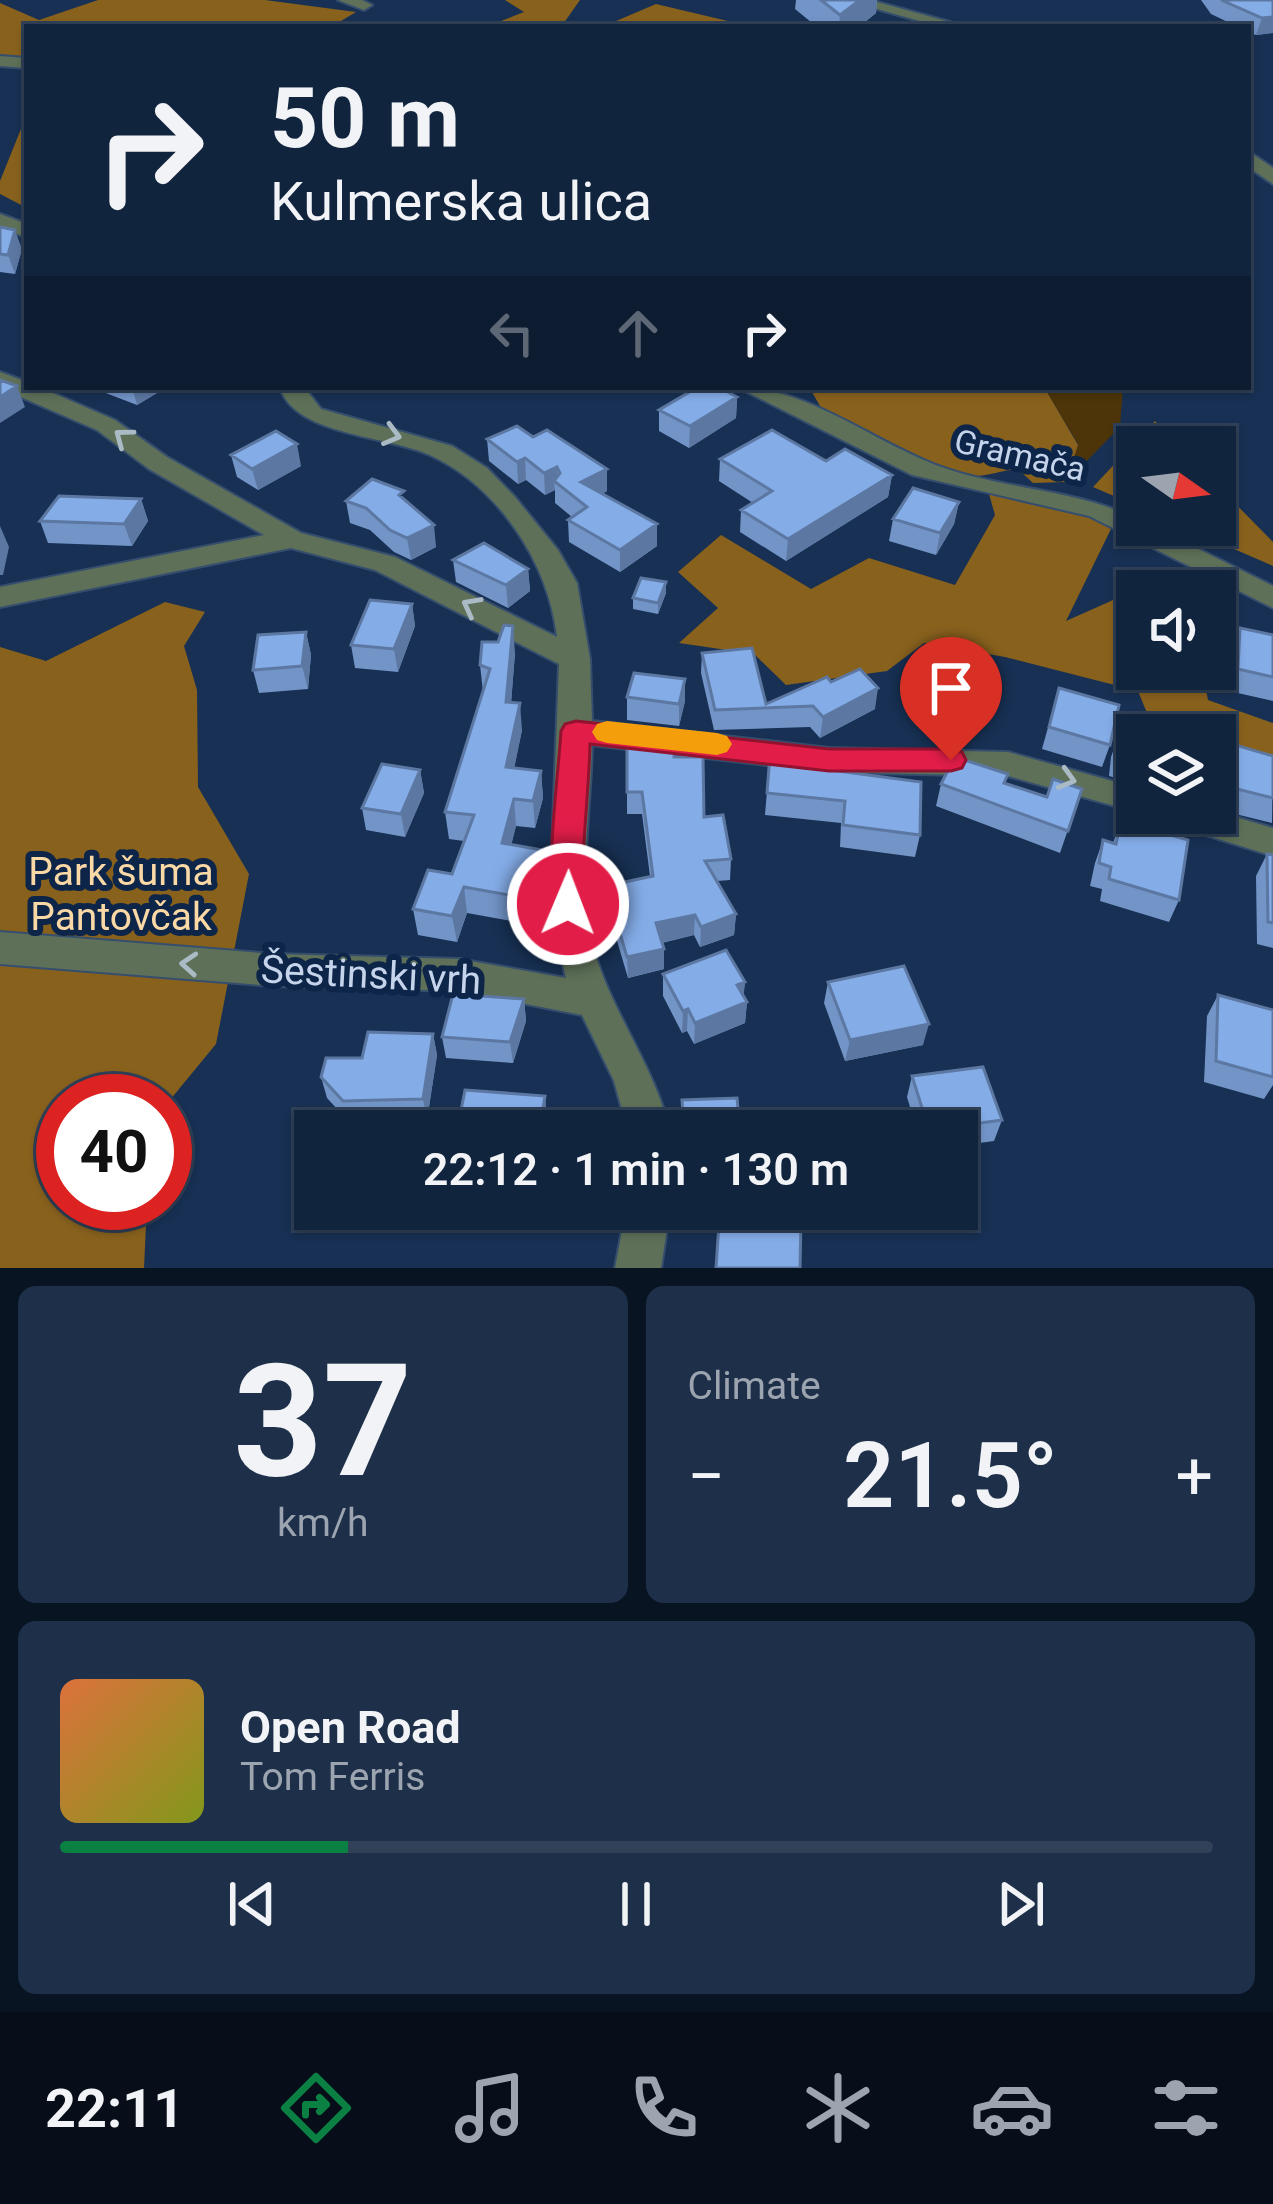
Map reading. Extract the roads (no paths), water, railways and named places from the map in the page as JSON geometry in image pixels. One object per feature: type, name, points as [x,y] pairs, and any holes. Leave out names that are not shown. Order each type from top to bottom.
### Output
[{"type":"street","points":[[345,0],[364,5]]},
{"type":"street","points":[[852,0],[948,24]]},
{"type":"street","points":[[25,390],[106,425],[158,463],[291,539],[385,563],[575,659]]},
{"type":"street","points":[[293,390],[296,400],[312,414],[430,445],[460,461],[502,496],[547,555],[565,591],[575,659],[573,825],[566,859],[572,938],[645,1110]]},
{"type":"street","name":"Gramača","points":[[755,390],[902,462],[959,480],[1098,510],[1273,598]]},
{"type":"street","points":[[0,597],[291,539]]},
{"type":"street","points":[[576,731],[829,760],[1008,764],[1116,794]]},
{"type":"street","points":[[1236,831],[1273,842]]},
{"type":"street","name":"Šestinski vrh","points":[[0,948],[274,970],[459,975],[597,1001]]},
{"type":"street","points":[[638,1268],[644,1230]]},
{"type":"park label","name":"Park šuma Pantovčak","points":[[121,894]]}]
